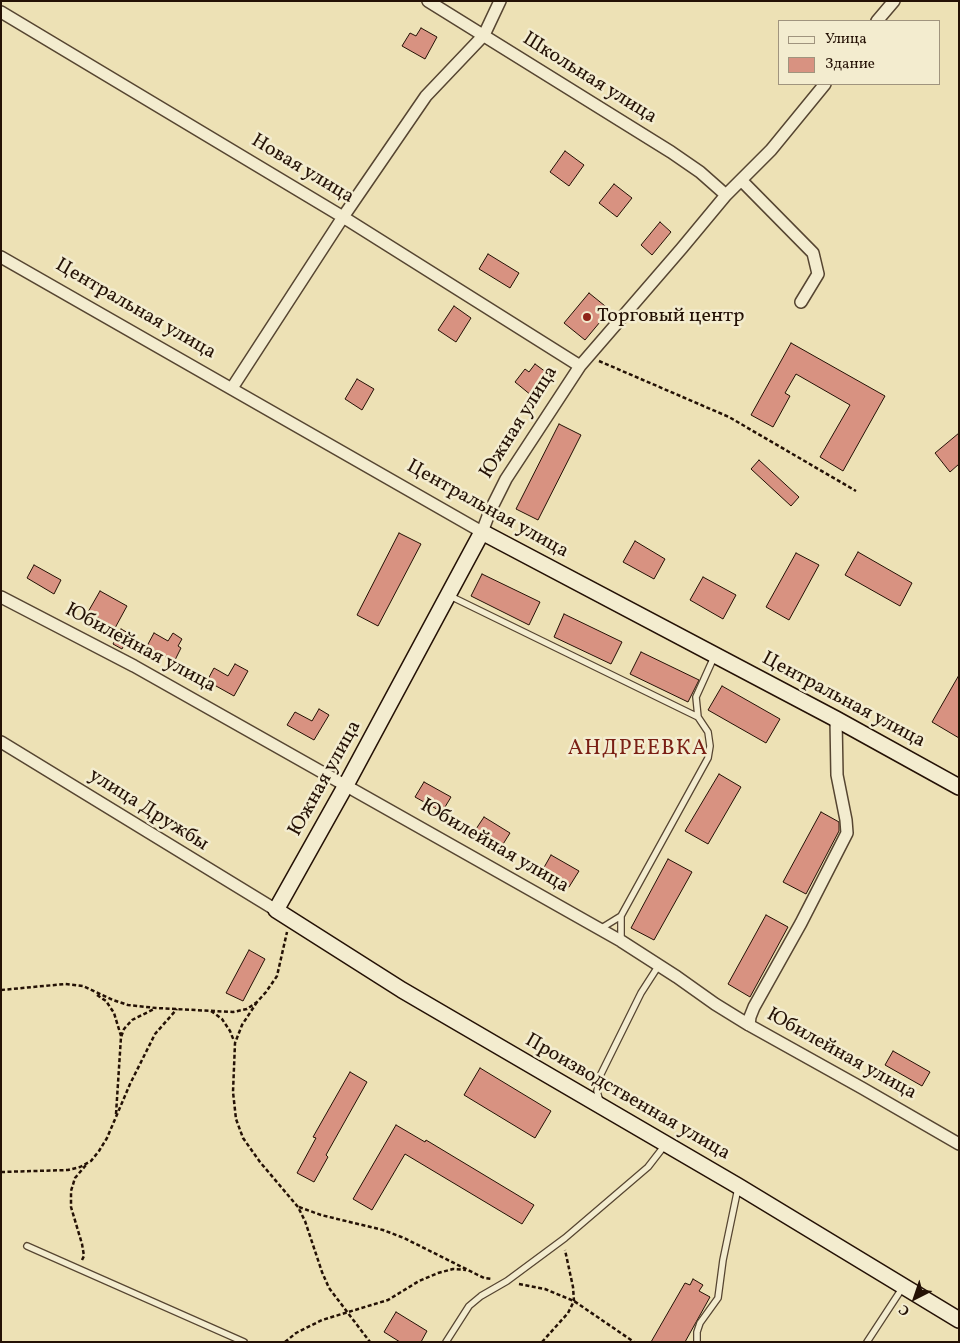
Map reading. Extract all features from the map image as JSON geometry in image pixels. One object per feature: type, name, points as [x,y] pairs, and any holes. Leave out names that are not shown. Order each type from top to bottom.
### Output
[{"type":"street","name":"Школьная улица","points":[[428,1],[671,152],[700,172],[726,195]]},
{"type":"street","points":[[232,388],[343,217],[426,96],[484,35],[500,1]]},
{"type":"street","points":[[878,20],[894,1]]},
{"type":"street","name":"Новая улица","points":[[1,12],[343,217],[580,366]]},
{"type":"street","name":"Южная улица","points":[[276,910],[346,785],[482,532],[506,479],[580,366],[726,195],[771,150],[824,85]]},
{"type":"street","points":[[741,180],[813,253],[818,274],[801,302]]},
{"type":"street","name":"Центральная улица","points":[[1,257],[482,532],[836,719],[959,787]]},
{"type":"street","name":"Юбилейная улица","points":[[1,597],[134,666],[600,929],[659,965],[749,1025],[959,1144]]},
{"type":"street","points":[[749,1025],[754,1007],[802,923],[847,833],[837,775],[836,719]]},
{"type":"street","name":"улица Дружбы","points":[[1,742],[276,910]]},
{"type":"street","name":"Производственная улица","points":[[276,910],[402,990],[738,1186],[959,1320]]},
{"type":"lane","points":[[448,595],[698,717]]},
{"type":"lane","points":[[621,941],[621,916],[708,758],[710,746],[708,732],[698,717],[696,697],[715,655]]},
{"type":"lane","points":[[600,929],[621,916]]},
{"type":"lane","points":[[600,1107],[597,1090],[600,1076],[641,993],[659,965]]},
{"type":"lane","points":[[446,1342],[469,1306],[481,1296],[507,1281],[565,1238],[648,1167],[666,1144]]},
{"type":"lane","points":[[697,1342],[697,1332],[700,1323],[718,1298],[723,1260],[738,1186]]},
{"type":"lane","points":[[27,1246],[244,1342]]},
{"type":"lane","points":[[867,1342],[904,1286]]},
{"type":"path","points":[[588,357],[729,417],[856,491]]},
{"type":"path","points":[[290,920],[277,976],[242,1025],[235,1043],[233,1092],[236,1119],[244,1138],[260,1162],[298,1207],[329,1288],[370,1342]]},
{"type":"path","points":[[1,990],[65,984],[83,986],[128,1005],[233,1012],[247,1009],[257,1002]]},
{"type":"path","points":[[93,991],[106,1002],[114,1013],[121,1037]]},
{"type":"path","points":[[116,1115],[121,1037],[124,1029],[132,1020],[156,1008]]},
{"type":"path","points":[[79,1270],[84,1256],[71,1206],[71,1191],[75,1178],[99,1151],[107,1138],[116,1115],[156,1034],[177,1009]]},
{"type":"path","points":[[210,1010],[222,1019],[235,1043]]},
{"type":"path","points":[[1,1172],[68,1170],[80,1167],[90,1161]]},
{"type":"path","points":[[298,1207],[321,1215],[383,1230],[404,1238],[484,1278],[546,1289],[574,1301],[634,1342]]},
{"type":"path","points":[[542,1342],[568,1313],[574,1301],[573,1287],[564,1254],[565,1238]]},
{"type":"path","points":[[285,1342],[296,1333],[322,1320],[388,1300],[419,1281],[438,1273],[453,1269],[467,1270]]},
{"type":"building","points":[[421,28],[437,37],[425,59],[402,46],[410,33],[416,36]]},
{"type":"building","points":[[565,151],[584,165],[569,186],[550,172]]},
{"type":"building","points":[[614,184],[632,198],[617,217],[599,203]]},
{"type":"building","points":[[660,222],[671,232],[652,255],[641,245]]},
{"type":"building","points":[[488,254],[519,273],[510,288],[479,269]]},
{"type":"building","name":"Торговый центр","points":[[589,293],[610,310],[585,340],[564,323]]},
{"type":"building","points":[[454,306],[471,318],[456,342],[438,330]]},
{"type":"building","points":[[791,343],[885,396],[843,471],[820,457],[850,405],[796,374],[785,393],[790,396],[773,427],[751,415]]},
{"type":"building","points":[[535,364],[554,378],[537,400],[515,382],[525,369],[529,372]]},
{"type":"building","points":[[357,379],[374,389],[362,410],[345,399]]},
{"type":"building","points":[[559,424],[581,435],[538,520],[516,509]]},
{"type":"building","points":[[959,433],[959,464],[950,472],[935,453]]},
{"type":"building","points":[[759,460],[799,497],[791,506],[751,469]]},
{"type":"building","points":[[399,533],[421,544],[378,626],[357,615]]},
{"type":"building","points":[[635,541],[665,559],[654,579],[623,562]]},
{"type":"building","points":[[858,552],[912,583],[900,606],[845,575]]},
{"type":"building","points":[[796,553],[819,565],[789,620],[766,607]]},
{"type":"building","points":[[34,565],[61,580],[54,594],[27,578]]},
{"type":"building","points":[[482,574],[540,602],[529,625],[471,596]]},
{"type":"building","points":[[703,577],[736,595],[723,619],[690,600]]},
{"type":"building","points":[[100,591],[127,606],[115,628],[88,612]]},
{"type":"building","points":[[564,614],[622,642],[611,664],[554,637]]},
{"type":"building","points":[[121,629],[130,634],[122,649],[113,644]]},
{"type":"building","points":[[154,633],[168,641],[173,633],[182,639],[178,646],[181,648],[174,662],[147,646]]},
{"type":"building","points":[[641,652],[699,680],[688,702],[630,674]]},
{"type":"building","points":[[235,664],[248,671],[234,696],[207,681],[214,668],[228,676]]},
{"type":"building","points":[[959,675],[959,738],[932,722]]},
{"type":"building","points":[[722,686],[780,719],[766,743],[708,710]]},
{"type":"building","points":[[319,709],[329,715],[314,740],[287,725],[295,712],[312,721]]},
{"type":"building","points":[[719,774],[741,787],[708,844],[685,831]]},
{"type":"building","points":[[424,782],[451,797],[442,812],[415,797]]},
{"type":"building","points":[[821,812],[839,822],[839,831],[806,894],[783,882]]},
{"type":"building","points":[[484,817],[510,833],[500,849],[474,832]]},
{"type":"building","points":[[551,855],[579,871],[569,887],[542,871]]},
{"type":"building","points":[[668,859],[692,872],[654,940],[631,928]]},
{"type":"building","points":[[766,915],[788,927],[750,997],[728,984]]},
{"type":"building","points":[[249,950],[265,959],[243,1001],[226,993]]},
{"type":"building","points":[[893,1051],[930,1072],[922,1086],[885,1065]]},
{"type":"building","points":[[480,1068],[551,1111],[535,1138],[464,1095]]},
{"type":"building","points":[[350,1072],[367,1082],[326,1155],[328,1157],[314,1182],[297,1173],[316,1138],[313,1137]]},
{"type":"building","points":[[396,1125],[425,1142],[426,1140],[534,1205],[522,1224],[405,1154],[372,1210],[353,1199]]},
{"type":"building","points":[[693,1279],[703,1285],[699,1291],[710,1297],[685,1342],[651,1342],[685,1283],[690,1285]]},
{"type":"building","points":[[396,1312],[427,1331],[421,1342],[400,1342],[384,1332]]},
{"type":"place","name":"Торговый центр","points":[[587,317]]},
{"type":"district","name":"АНДРЕЕВКА","points":[[638,750]]}]
